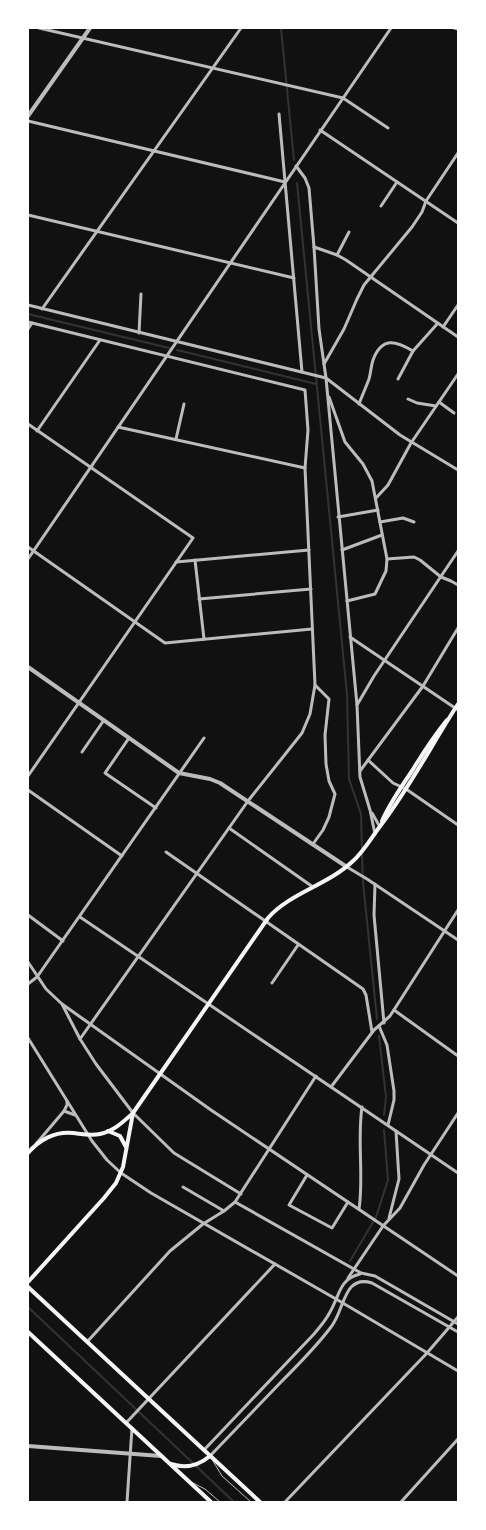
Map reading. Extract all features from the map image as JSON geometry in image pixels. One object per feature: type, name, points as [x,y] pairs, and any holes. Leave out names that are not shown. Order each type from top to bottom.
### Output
[{"type":"main road","points":[[380,827],[388,808],[435,735],[458,707]]},
{"type":"main road","points":[[28,1153],[35,1145],[60,1133],[88,1135],[108,1132],[133,1113],[264,922],[282,905],[335,876],[358,857],[392,811],[458,707]]},
{"type":"main road","points":[[28,1282],[111,1190],[121,1173],[133,1113]]},
{"type":"main road","points":[[108,1132],[120,1136],[126,1148]]},
{"type":"main road","points":[[28,1287],[204,1450],[209,1457],[260,1502]]},
{"type":"main road","points":[[28,1332],[211,1502]]},
{"type":"main road","points":[[170,1464],[188,1467],[198,1464],[209,1457]]},
{"type":"street","points":[[39,28],[343,98],[388,128]]},
{"type":"street","points":[[28,116],[90,28]]},
{"type":"street","points":[[42,308],[241,28]]},
{"type":"street","points":[[28,559],[391,28]]},
{"type":"street","points":[[280,114],[302,372]]},
{"type":"street","points":[[28,121],[285,182]]},
{"type":"street","points":[[320,130],[458,223]]},
{"type":"street","points":[[324,364],[344,329],[360,291],[412,227],[422,212],[426,201],[458,153]]},
{"type":"street","points":[[296,166],[305,178],[309,188],[317,304],[326,378],[357,704],[359,772],[375,834]]},
{"type":"street","points":[[382,206],[397,182]]},
{"type":"street","points":[[28,215],[294,278]]},
{"type":"street","points":[[337,255],[349,232]]},
{"type":"street","points":[[314,247],[337,255],[458,337]]},
{"type":"street","points":[[139,333],[141,294]]},
{"type":"street","points":[[28,305],[326,378],[412,443],[458,470]]},
{"type":"street","points":[[443,327],[458,305]]},
{"type":"street","points":[[28,329],[30,322],[305,390],[308,430],[306,468],[315,685],[310,714],[302,733],[248,801],[80,1039]]},
{"type":"street","points":[[398,379],[413,351],[438,323]]},
{"type":"street","points":[[37,431],[100,340]]},
{"type":"street","points":[[359,404],[369,378],[373,360],[384,344],[393,342],[413,351]]},
{"type":"street","points":[[376,498],[388,484],[412,443],[458,374]]},
{"type":"street","points":[[327,393],[345,442],[370,475],[387,559],[386,572],[375,594],[347,601]]},
{"type":"street","points":[[408,399],[417,404],[436,406]]},
{"type":"street","points":[[439,402],[454,413]]},
{"type":"street","points":[[176,439],[184,404]]},
{"type":"street","points":[[28,424],[193,538],[28,776]]},
{"type":"street","points":[[118,427],[306,468]]},
{"type":"street","points":[[338,516],[378,510]]},
{"type":"street","points":[[380,522],[403,518],[414,522]]},
{"type":"street","points":[[342,550],[382,535]]},
{"type":"street","points":[[28,547],[165,643],[312,629]]},
{"type":"street","points":[[176,562],[309,550]]},
{"type":"street","points":[[357,704],[458,550]]},
{"type":"street","points":[[387,559],[414,557],[441,577],[451,580],[458,585]]},
{"type":"street","points":[[195,560],[204,639]]},
{"type":"street","points":[[199,599],[311,589]]},
{"type":"street","points":[[359,772],[423,686],[458,628]]},
{"type":"street","points":[[350,637],[458,707]]},
{"type":"street","points":[[28,666],[179,774],[215,780],[227,787],[458,940]]},
{"type":"street","points":[[312,844],[323,830],[329,818],[335,794],[328,781],[326,764],[325,735],[329,699],[315,685]]},
{"type":"street","points":[[82,752],[104,720]]},
{"type":"street","points":[[129,738],[105,773],[156,808]]},
{"type":"street","points":[[28,984],[37,977],[63,941],[204,738]]},
{"type":"street","points":[[368,760],[401,788],[406,789],[458,825]]},
{"type":"street","points":[[28,790],[122,856]]},
{"type":"street","points":[[370,810],[380,827]]},
{"type":"street","points":[[229,828],[314,888]]},
{"type":"street","points":[[166,852],[264,922],[363,989],[366,995],[372,1032]]},
{"type":"street","points":[[375,884],[374,915],[384,1023]]},
{"type":"street","points":[[331,1087],[372,1032],[384,1023],[394,1010],[458,910]]},
{"type":"street","points":[[28,915],[63,941]]},
{"type":"street","points":[[80,917],[458,1173]]},
{"type":"street","points":[[272,983],[298,945]]},
{"type":"street","points":[[28,962],[37,977],[62,1004],[159,1074],[458,1276]]},
{"type":"street","points":[[62,1004],[80,1039],[103,1075],[133,1113],[174,1153],[241,1194]]},
{"type":"street","points":[[394,1010],[458,1056]]},
{"type":"street","points":[[379,1026],[386,1040],[394,1091],[394,1100],[388,1125]]},
{"type":"street","points":[[28,1038],[88,1135],[101,1153],[121,1173],[150,1193],[458,1371]]},
{"type":"street","points":[[87,1342],[170,1251],[203,1224],[235,1202],[316,1076]]},
{"type":"street","points":[[35,1145],[64,1111],[67,1100]]},
{"type":"street","points":[[359,1209],[359,1128],[362,1107]]},
{"type":"street","points":[[64,1111],[76,1115]]},
{"type":"street","points":[[204,1450],[314,1334],[328,1316],[342,1285],[383,1226],[400,1208],[431,1154],[458,1115]]},
{"type":"street","points":[[388,1220],[398,1182],[396,1130]]},
{"type":"street","points":[[308,1175],[289,1205],[332,1228],[348,1202]]},
{"type":"street","points":[[183,1187],[224,1211]]},
{"type":"street","points":[[235,1202],[361,1274]]},
{"type":"street","points":[[126,1423],[275,1264]]},
{"type":"street","points":[[347,1279],[361,1274],[375,1276],[457,1323]]},
{"type":"street","points":[[209,1457],[319,1342],[336,1320],[351,1286],[361,1281],[376,1285],[458,1332]]},
{"type":"street","points":[[285,1502],[457,1323],[458,1317]]},
{"type":"street","points":[[127,1502],[132,1428]]},
{"type":"street","points":[[401,1502],[458,1439]]},
{"type":"street","points":[[28,1446],[161,1456]]},
{"type":"lane","points":[[209,1457],[222,1476],[251,1502]]},
{"type":"lane","points":[[188,1480],[205,1489],[220,1502]]},
{"type":"waterway","points":[[281,28],[294,160]]},
{"type":"waterway","points":[[297,183],[347,694],[349,779],[361,814],[362,849]]},
{"type":"waterway","points":[[28,314],[169,348]]},
{"type":"waterway","points":[[177,350],[316,384]]},
{"type":"waterway","points":[[362,854],[363,882],[377,1019]]},
{"type":"waterway","points":[[379,1036],[386,1097],[384,1115]]},
{"type":"waterway","points":[[350,1261],[376,1217],[388,1180],[384,1130]]},
{"type":"waterway","points":[[28,1307],[234,1502]]}]
